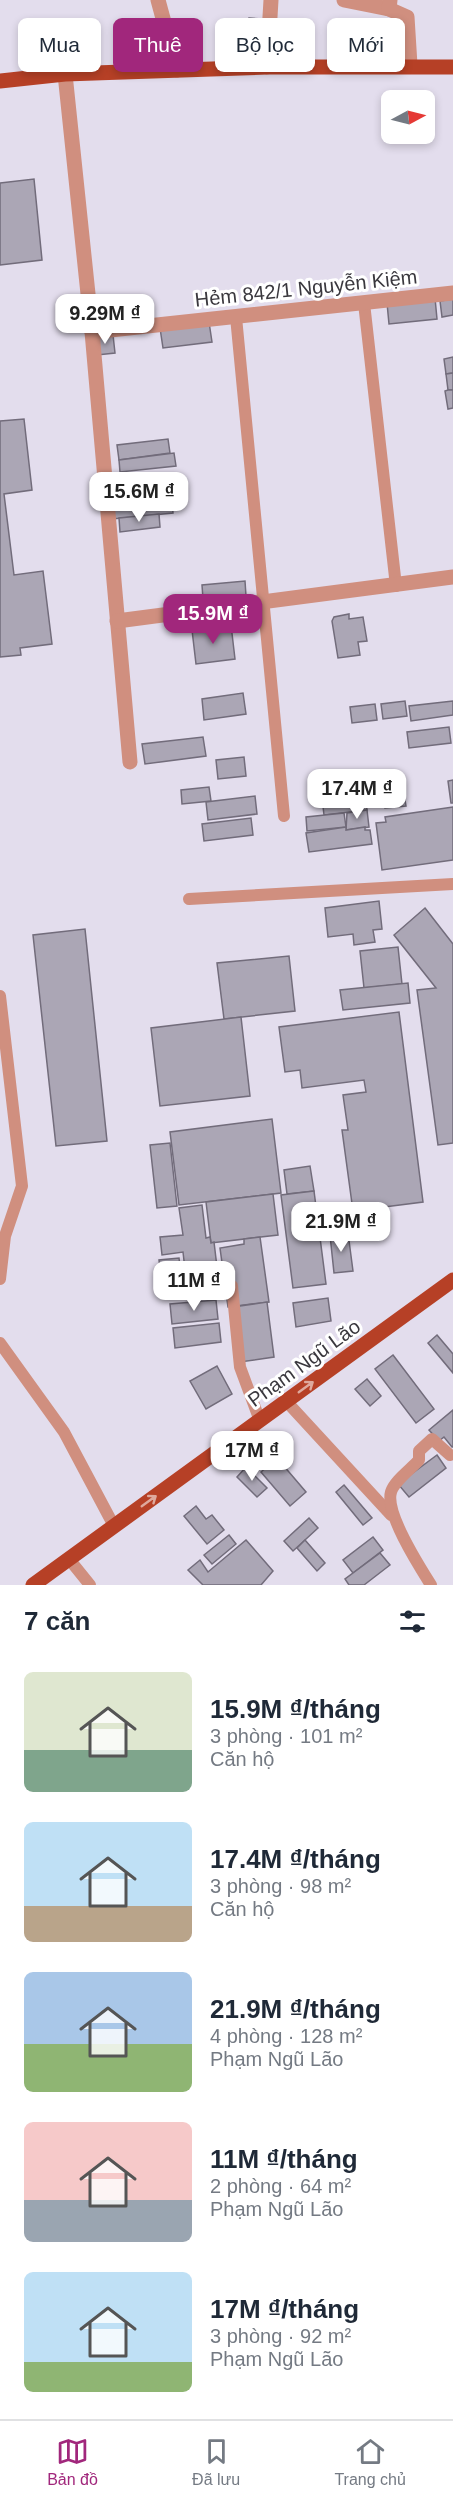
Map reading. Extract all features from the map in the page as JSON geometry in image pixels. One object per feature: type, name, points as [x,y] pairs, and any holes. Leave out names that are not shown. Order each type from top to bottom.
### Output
[{"type":"main road","points":[[315,66],[453,67]]},
{"type":"main road","points":[[0,81],[64,74],[120,72]]},
{"type":"main road","name":"Phạm Ngũ Lão","points":[[33,1585],[453,1280]]},
{"type":"street","points":[[158,0],[163,18]]},
{"type":"street","points":[[270,18],[271,0]]},
{"type":"street","points":[[344,0],[389,5],[407,17],[410,65]]},
{"type":"street","points":[[64,74],[92,332],[130,762]]},
{"type":"street","name":"Hẻm 842/1 Nguyễn Kiệm","points":[[92,332],[453,293]]},
{"type":"street","points":[[117,621],[453,577]]},
{"type":"lane","points":[[363,303],[396,586]]},
{"type":"lane","points":[[236,316],[284,816]]},
{"type":"lane","points":[[189,899],[453,884]]},
{"type":"lane","points":[[0,996],[22,1186],[5,1236],[0,1279]]},
{"type":"lane","points":[[232,1286],[240,1367],[260,1421]]},
{"type":"lane","points":[[0,1343],[64,1432],[114,1526]]},
{"type":"lane","points":[[286,1401],[396,1520]]},
{"type":"lane","points":[[431,1585],[396,1520],[390,1503],[392,1489],[419,1460],[419,1451],[432,1439],[450,1455]]},
{"type":"lane","points":[[69,1559],[90,1585]]},
{"type":"building","points":[[34,179],[42,260],[0,265],[0,183]]},
{"type":"building","points":[[435,298],[437,319],[389,324],[387,303]]},
{"type":"building","points":[[453,299],[453,315],[442,317],[440,301]]},
{"type":"building","points":[[209,322],[212,342],[163,348],[160,328]]},
{"type":"building","points":[[113,335],[115,353],[97,355],[95,337]]},
{"type":"building","points":[[453,357],[453,373],[446,374],[444,359]]},
{"type":"building","points":[[453,373],[453,390],[448,390],[446,374]]},
{"type":"building","points":[[453,390],[453,408],[448,409],[445,391]]},
{"type":"building","points":[[24,419],[32,490],[4,494],[14,575],[43,571],[52,644],[20,648],[21,655],[0,657],[0,421]]},
{"type":"building","points":[[168,439],[170,453],[119,460],[117,445]]},
{"type":"building","points":[[174,453],[176,466],[120,472],[119,460]]},
{"type":"building","points":[[172,499],[173,513],[112,519],[111,505]]},
{"type":"building","points":[[159,514],[160,527],[120,532],[119,518]]},
{"type":"building","points":[[245,581],[246,596],[203,599],[202,585]]},
{"type":"building","points":[[349,614],[349,619],[363,617],[367,641],[358,642],[360,655],[338,658],[332,621],[334,617]]},
{"type":"building","points":[[231,625],[235,659],[196,664],[192,630]]},
{"type":"building","points":[[243,693],[246,714],[204,720],[202,699]]},
{"type":"building","points":[[405,701],[407,716],[383,719],[381,704]]},
{"type":"building","points":[[453,701],[453,715],[411,721],[409,706]]},
{"type":"building","points":[[375,704],[377,720],[352,723],[350,707]]},
{"type":"building","points":[[449,727],[451,743],[409,748],[407,732]]},
{"type":"building","points":[[203,737],[206,756],[145,764],[142,744]]},
{"type":"building","points":[[244,757],[246,776],[218,779],[216,760]]},
{"type":"building","points":[[453,780],[453,803],[451,803],[448,781]]},
{"type":"building","points":[[209,787],[211,801],[182,804],[181,790]]},
{"type":"building","points":[[403,789],[406,806],[385,808],[384,791]]},
{"type":"building","points":[[365,793],[367,810],[324,815],[322,798]]},
{"type":"building","points":[[255,796],[257,814],[208,820],[206,802]]},
{"type":"building","points":[[453,807],[453,860],[382,870],[376,823],[386,822],[385,817]]},
{"type":"building","points":[[367,810],[369,827],[346,830],[347,813]]},
{"type":"building","points":[[344,813],[346,827],[307,831],[306,817]]},
{"type":"building","points":[[251,818],[253,835],[204,841],[202,824]]},
{"type":"building","points":[[346,827],[346,830],[365,827],[365,830],[370,830],[372,844],[309,852],[306,833]]},
{"type":"building","points":[[379,901],[382,929],[373,930],[375,942],[354,945],[353,934],[328,937],[325,908]]},
{"type":"building","points":[[425,908],[453,944],[453,1143],[438,1145],[417,990],[436,988],[394,935]]},
{"type":"building","points":[[85,929],[107,1141],[56,1146],[33,935]]},
{"type":"building","points":[[398,947],[402,984],[364,988],[360,951]]},
{"type":"building","points":[[289,956],[295,1011],[224,1019],[217,963]]},
{"type":"building","points":[[408,983],[410,1003],[343,1010],[340,990]]},
{"type":"building","points":[[399,1012],[423,1202],[353,1211],[342,1130],[348,1130],[343,1095],[366,1092],[364,1080],[302,1088],[300,1070],[285,1072],[279,1027]]},
{"type":"building","points":[[241,1017],[250,1096],[160,1106],[151,1028]]},
{"type":"building","points":[[272,1119],[281,1193],[179,1205],[170,1132]]},
{"type":"building","points":[[170,1143],[177,1206],[157,1208],[150,1145]]},
{"type":"building","points":[[310,1166],[314,1191],[287,1194],[284,1170]]},
{"type":"building","points":[[314,1191],[326,1284],[293,1288],[281,1195]]},
{"type":"building","points":[[273,1194],[278,1235],[211,1243],[206,1202]]},
{"type":"building","points":[[202,1205],[206,1238],[210,1237],[211,1243],[214,1242],[219,1284],[187,1287],[183,1252],[162,1255],[160,1237],[183,1235],[179,1208]]},
{"type":"building","points":[[348,1233],[353,1271],[334,1273],[330,1235]]},
{"type":"building","points":[[260,1237],[269,1302],[228,1307],[220,1248],[244,1244],[244,1239]]},
{"type":"building","points":[[179,1258],[182,1283],[162,1285],[159,1260]]},
{"type":"building","points":[[328,1298],[331,1321],[296,1327],[293,1303]]},
{"type":"building","points":[[216,1300],[218,1319],[172,1324],[170,1304]]},
{"type":"building","points":[[267,1302],[274,1357],[240,1362],[233,1307]]},
{"type":"building","points":[[219,1323],[221,1342],[175,1348],[173,1328]]},
{"type":"building","points":[[437,1335],[453,1354],[453,1373],[428,1343]]},
{"type":"building","points":[[393,1355],[434,1409],[416,1423],[375,1369]]},
{"type":"building","points":[[217,1366],[232,1394],[206,1409],[190,1381]]},
{"type":"building","points":[[367,1379],[381,1396],[370,1406],[355,1389]]},
{"type":"building","points":[[453,1410],[452,1447],[444,1437],[439,1441],[429,1430]]},
{"type":"building","points":[[437,1455],[446,1468],[409,1497],[398,1484]]},
{"type":"building","points":[[277,1458],[306,1492],[290,1506],[261,1472]]},
{"type":"building","points":[[246,1467],[267,1488],[257,1497],[237,1477]]},
{"type":"building","points":[[344,1485],[372,1518],[363,1525],[336,1492]]},
{"type":"building","points":[[196,1506],[206,1519],[212,1515],[224,1530],[207,1544],[184,1516]]},
{"type":"building","points":[[309,1518],[318,1528],[293,1551],[284,1541]]},
{"type":"building","points":[[229,1535],[236,1544],[212,1564],[204,1555]]},
{"type":"building","points":[[373,1537],[383,1550],[353,1573],[343,1560]]},
{"type":"building","points":[[246,1540],[273,1571],[261,1585],[203,1585],[188,1570],[200,1560],[208,1572]]},
{"type":"building","points":[[305,1540],[325,1563],[317,1571],[297,1548]]},
{"type":"building","points":[[380,1553],[390,1565],[364,1585],[349,1585],[345,1579]]}]
